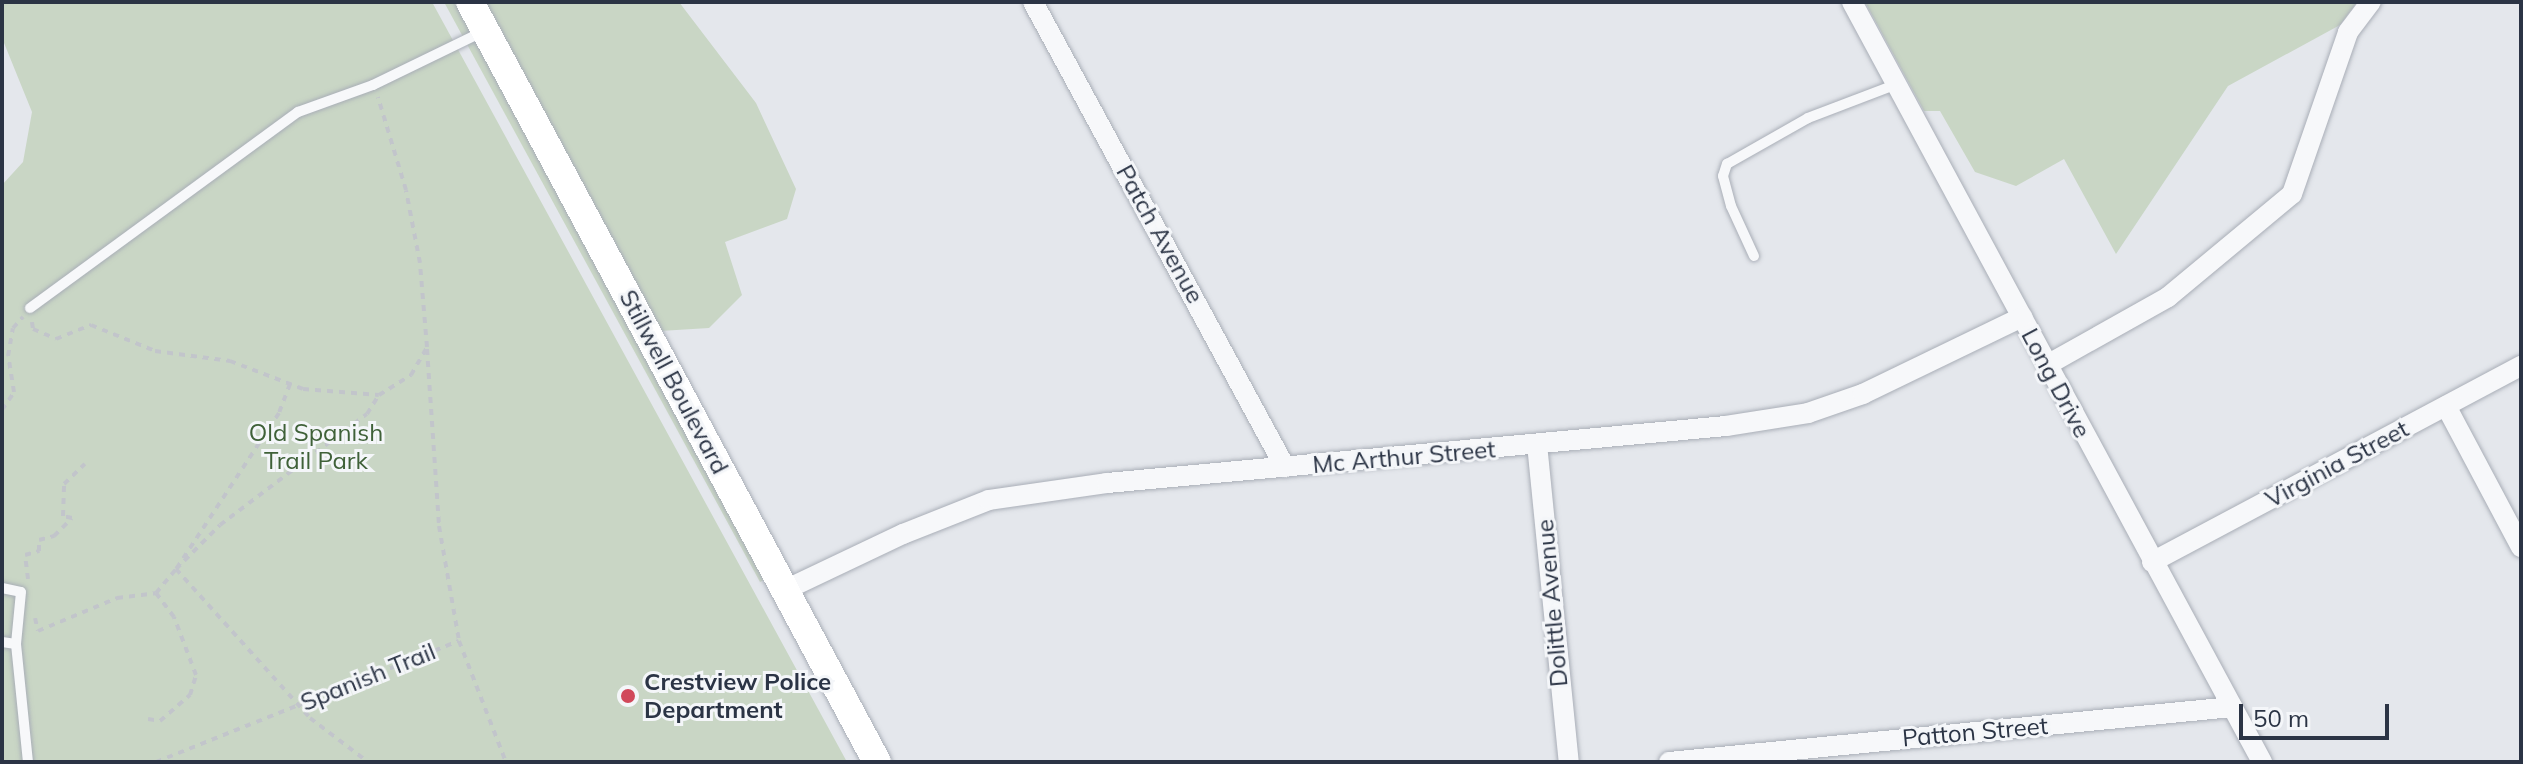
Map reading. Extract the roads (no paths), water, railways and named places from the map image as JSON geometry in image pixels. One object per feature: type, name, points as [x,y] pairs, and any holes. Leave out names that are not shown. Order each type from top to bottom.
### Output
[{"type":"street","name":"Stillwell Boulevard","points":[[470,2],[877,762]]},
{"type":"street","name":"Patch Avenue","points":[[1033,2],[1285,467]]},
{"type":"street","name":"Long Drive","points":[[1852,2],[2262,762]]},
{"type":"street","points":[[2047,365],[2168,297],[2292,194],[2348,32],[2371,2]]},
{"type":"street","name":"Mc Arthur Street","points":[[785,590],[915,528],[989,500],[1107,483],[1537,444],[1808,413],[1863,394],[2022,317]]},
{"type":"street","name":"Virginia Street","points":[[2152,562],[2521,366]]},
{"type":"street","points":[[2446,406],[2521,547]]},
{"type":"street","name":"Dolittle Avenue","points":[[1537,444],[1569,762]]},
{"type":"street","name":"Patton Street","points":[[1669,762],[2232,707]]},
{"type":"lane","points":[[30,308],[298,112],[373,85],[486,31]]},
{"type":"lane","points":[[1754,256],[1731,206],[1723,176],[1727,164],[1808,118],[1897,84]]},
{"type":"lane","points":[[2,588],[21,592],[16,644],[28,762]]},
{"type":"lane","points":[[2,642],[16,644]]},
{"type":"place","name":"Crestview Police Department","points":[[628,696]]},
{"type":"park label","name":"Old Spanish Trail Park","points":[[316,447]]}]
